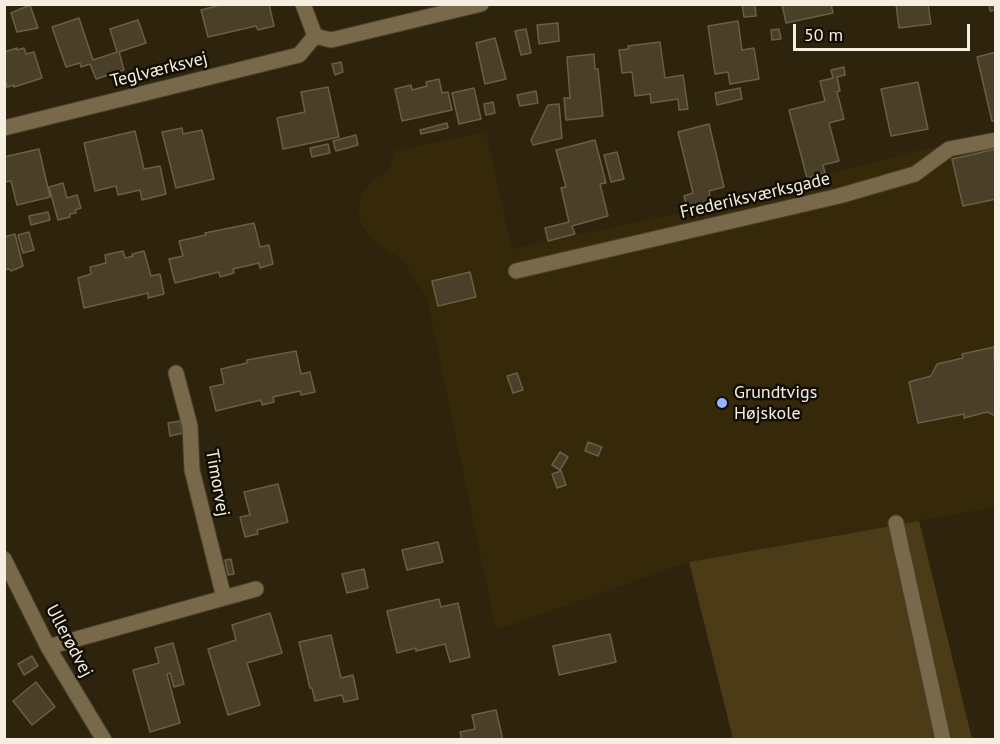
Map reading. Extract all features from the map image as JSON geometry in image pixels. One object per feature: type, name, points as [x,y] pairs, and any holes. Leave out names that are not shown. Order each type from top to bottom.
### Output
[{"type":"street","points":[[306,8],[315,36],[331,40],[481,4]]},
{"type":"street","name":"Teglværksvej","points":[[4,128],[299,55],[315,36]]},
{"type":"street","name":"Frederiksværksgade","points":[[516,271],[839,196],[915,174],[949,149],[996,140]]},
{"type":"street","name":"Timorvej","points":[[176,374],[190,426],[192,470],[224,598]]},
{"type":"street","points":[[896,523],[943,740]]},
{"type":"street","name":"Ullerødvej","points":[[4,559],[48,647],[104,740]]},
{"type":"street","points":[[48,647],[256,589]]},
{"type":"shaded area","name":"Grundtvigs Højskole","points":[[486,132],[512,249],[698,209],[915,151],[995,134],[995,507],[689,562],[496,630],[427,298],[403,260],[377,244],[363,228],[358,215],[360,201],[366,188],[377,177],[389,171],[394,151]]},
{"type":"shaded area","points":[[919,521],[972,739],[733,739],[689,562]]},
{"type":"building","points":[[224,4],[269,4],[274,26],[258,30],[256,26],[208,37],[201,10]]},
{"type":"building","points":[[742,4],[755,4],[756,16],[744,17]]},
{"type":"building","points":[[782,4],[831,4],[833,13],[786,23]]},
{"type":"building","points":[[896,4],[928,4],[931,24],[899,28]]},
{"type":"building","points":[[989,4],[996,4],[996,10],[990,11]]},
{"type":"building","points":[[30,5],[38,28],[17,32],[11,13]]},
{"type":"building","points":[[79,18],[93,60],[117,52],[110,29],[138,20],[146,43],[119,52],[124,70],[96,79],[90,64],[81,67],[80,63],[66,67],[52,27]]},
{"type":"building","points":[[738,21],[742,50],[754,48],[759,79],[730,84],[728,72],[715,74],[708,26]]},
{"type":"building","points":[[558,23],[559,41],[539,44],[537,25]]},
{"type":"building","points":[[526,29],[531,53],[521,55],[515,31]]},
{"type":"building","points":[[779,29],[781,39],[772,40],[771,30]]},
{"type":"building","points":[[495,38],[506,79],[485,84],[476,43]]},
{"type":"building","points":[[660,42],[665,78],[683,75],[688,109],[679,110],[678,99],[651,103],[650,94],[635,96],[632,72],[622,73],[619,50],[629,49],[628,46]]},
{"type":"building","points":[[17,48],[17,50],[24,48],[26,54],[34,52],[42,78],[7,87],[4,77],[4,52]]},
{"type":"building","points":[[996,52],[996,121],[992,121],[977,57]]},
{"type":"building","points":[[594,54],[595,69],[598,69],[603,116],[566,120],[564,98],[570,98],[567,57]]},
{"type":"building","points":[[341,62],[343,72],[335,75],[332,64]]},
{"type":"building","points":[[844,67],[845,75],[837,77],[840,91],[837,92],[844,119],[829,123],[839,161],[823,165],[825,173],[807,178],[789,110],[825,101],[820,81],[833,78],[831,70]]},
{"type":"building","points":[[439,79],[442,93],[448,92],[452,110],[402,121],[395,89],[411,85],[412,90],[427,86],[426,82]]},
{"type":"building","points":[[918,82],[928,129],[891,136],[881,89]]},
{"type":"building","points":[[328,87],[339,137],[283,149],[277,118],[305,112],[301,92]]},
{"type":"building","points":[[474,88],[481,119],[459,124],[452,93]]},
{"type":"building","points":[[740,88],[742,99],[717,105],[715,93]]},
{"type":"building","points":[[536,91],[538,103],[520,106],[517,95]]},
{"type":"building","points":[[493,102],[495,113],[486,115],[484,104]]},
{"type":"building","points":[[559,104],[562,138],[533,145],[531,140],[548,105]]},
{"type":"building","points":[[447,123],[448,128],[421,134],[420,130]]},
{"type":"building","points":[[709,124],[724,187],[709,191],[711,202],[687,208],[684,196],[693,193],[678,132]]},
{"type":"building","points":[[182,128],[183,134],[202,130],[214,179],[176,188],[162,132]]},
{"type":"building","points":[[135,131],[144,169],[160,166],[166,194],[142,200],[140,190],[118,195],[116,186],[95,191],[84,143]]},
{"type":"building","points":[[356,135],[358,145],[336,151],[333,141]]},
{"type":"building","points":[[595,140],[606,183],[600,184],[608,216],[572,226],[575,234],[548,241],[545,228],[569,222],[561,188],[566,187],[556,150]]},
{"type":"building","points":[[328,144],[330,153],[312,157],[310,148]]},
{"type":"building","points":[[39,149],[50,197],[17,205],[11,181],[4,182],[4,157]]},
{"type":"building","points":[[996,149],[996,199],[963,206],[952,159]]},
{"type":"building","points":[[617,152],[624,179],[611,182],[604,155]]},
{"type":"building","points":[[63,183],[67,198],[77,195],[81,208],[75,210],[76,213],[70,214],[70,217],[58,220],[49,187]]},
{"type":"building","points":[[48,212],[50,220],[31,225],[29,216]]},
{"type":"building","points":[[254,223],[260,247],[269,245],[273,264],[260,268],[259,263],[233,269],[234,273],[220,277],[219,272],[175,283],[169,259],[183,256],[179,241]]},
{"type":"building","points":[[29,232],[34,250],[23,253],[18,235]]},
{"type":"building","points":[[15,234],[23,266],[11,271],[4,270],[4,237]]},
{"type":"building","points":[[123,251],[125,258],[144,251],[151,276],[160,274],[164,294],[148,298],[148,293],[84,308],[78,278],[91,274],[90,267],[106,263],[105,255]]},
{"type":"building","points":[[470,272],[476,297],[438,306],[432,281]]},
{"type":"building","points":[[994,347],[996,416],[987,412],[964,418],[964,414],[918,423],[909,382],[931,376],[937,364],[963,358],[962,354]]},
{"type":"building","points":[[296,351],[301,374],[310,372],[315,392],[301,395],[300,391],[273,397],[274,402],[262,405],[261,400],[216,411],[210,387],[224,384],[221,369],[247,363],[247,360]]},
{"type":"building","points":[[517,373],[523,390],[513,393],[507,376]]},
{"type":"building","points":[[180,421],[183,433],[170,436],[168,423]]},
{"type":"building","points":[[588,442],[602,447],[598,456],[585,451]]},
{"type":"building","points":[[560,452],[568,457],[560,470],[552,465]]},
{"type":"building","points":[[561,471],[566,485],[557,488],[552,474]]},
{"type":"building","points":[[278,484],[288,522],[257,530],[258,534],[245,537],[240,517],[250,515],[244,492]]},
{"type":"building","points":[[438,542],[443,562],[407,570],[402,550]]},
{"type":"building","points":[[231,559],[234,574],[228,575],[225,560]]},
{"type":"building","points":[[364,569],[368,588],[347,593],[342,574]]},
{"type":"building","points":[[439,599],[441,607],[458,603],[470,657],[450,662],[445,644],[397,653],[387,611]]},
{"type":"building","points":[[270,613],[282,653],[247,663],[260,705],[228,715],[208,649],[236,640],[232,625]]},
{"type":"building","points":[[610,634],[616,662],[559,675],[553,646]]},
{"type":"building","points":[[331,635],[341,678],[353,675],[358,699],[344,702],[342,695],[315,701],[299,642]]},
{"type":"building","points":[[173,643],[184,684],[174,687],[170,673],[167,674],[180,723],[150,732],[133,670],[159,663],[155,648]]},
{"type":"building","points":[[32,656],[38,666],[24,675],[18,664]]},
{"type":"building","points":[[36,682],[55,707],[32,725],[13,701]]},
{"type":"building","points":[[496,710],[503,740],[462,740],[460,732],[475,729],[472,715]]},
{"type":"place","name":"Grundtvigs Højskole","points":[[722,403]]}]
